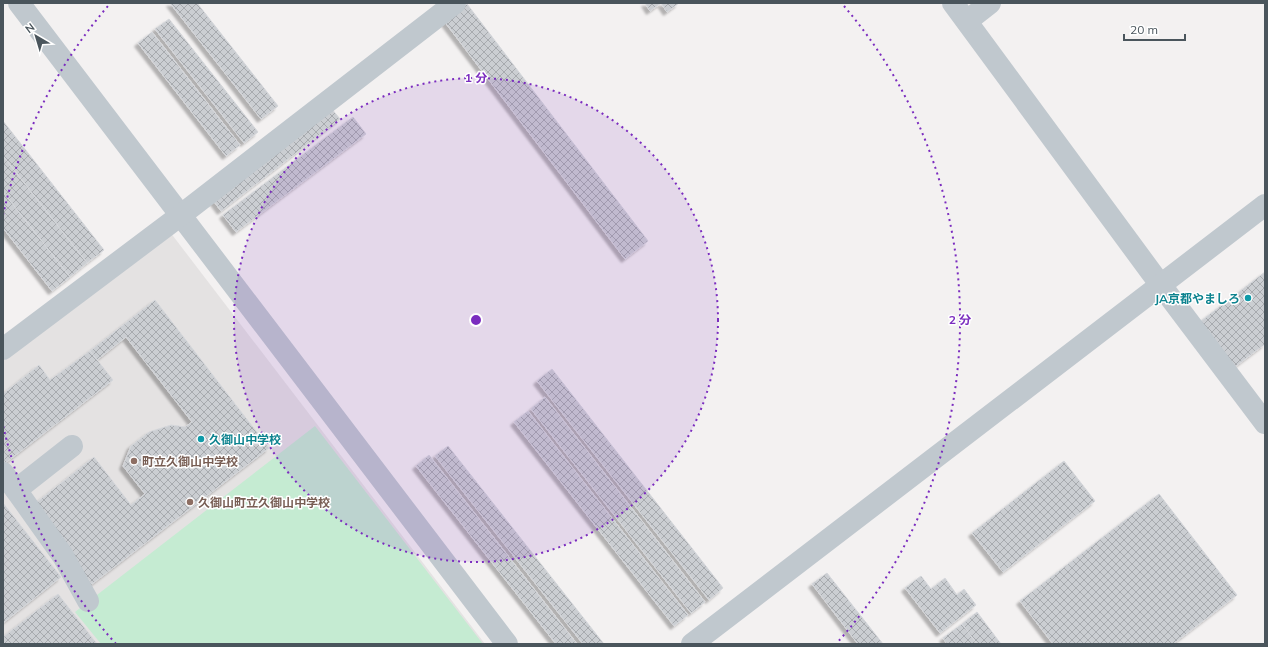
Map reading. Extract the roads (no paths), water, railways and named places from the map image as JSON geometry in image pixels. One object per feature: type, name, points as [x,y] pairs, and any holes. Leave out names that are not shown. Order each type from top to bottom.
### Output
[{"type":"street","points":[[19,3],[507,644]]},
{"type":"street","points":[[3,349],[455,3]]},
{"type":"street","points":[[954,3],[1161,285],[1265,423]]},
{"type":"street","points":[[966,20],[990,3]]},
{"type":"street","points":[[692,644],[1265,205]]},
{"type":"street","points":[[72,446],[10,481],[63,556],[88,601]]},
{"type":"place","name":"JA京都やましろ","points":[[1248,298]]},
{"type":"place","name":"久御山中学校","points":[[201,439]]},
{"type":"place","name":"町立久御山中学校","points":[[134,461]]},
{"type":"place","name":"久御山町立久御山中学校","points":[[190,502]]}]
